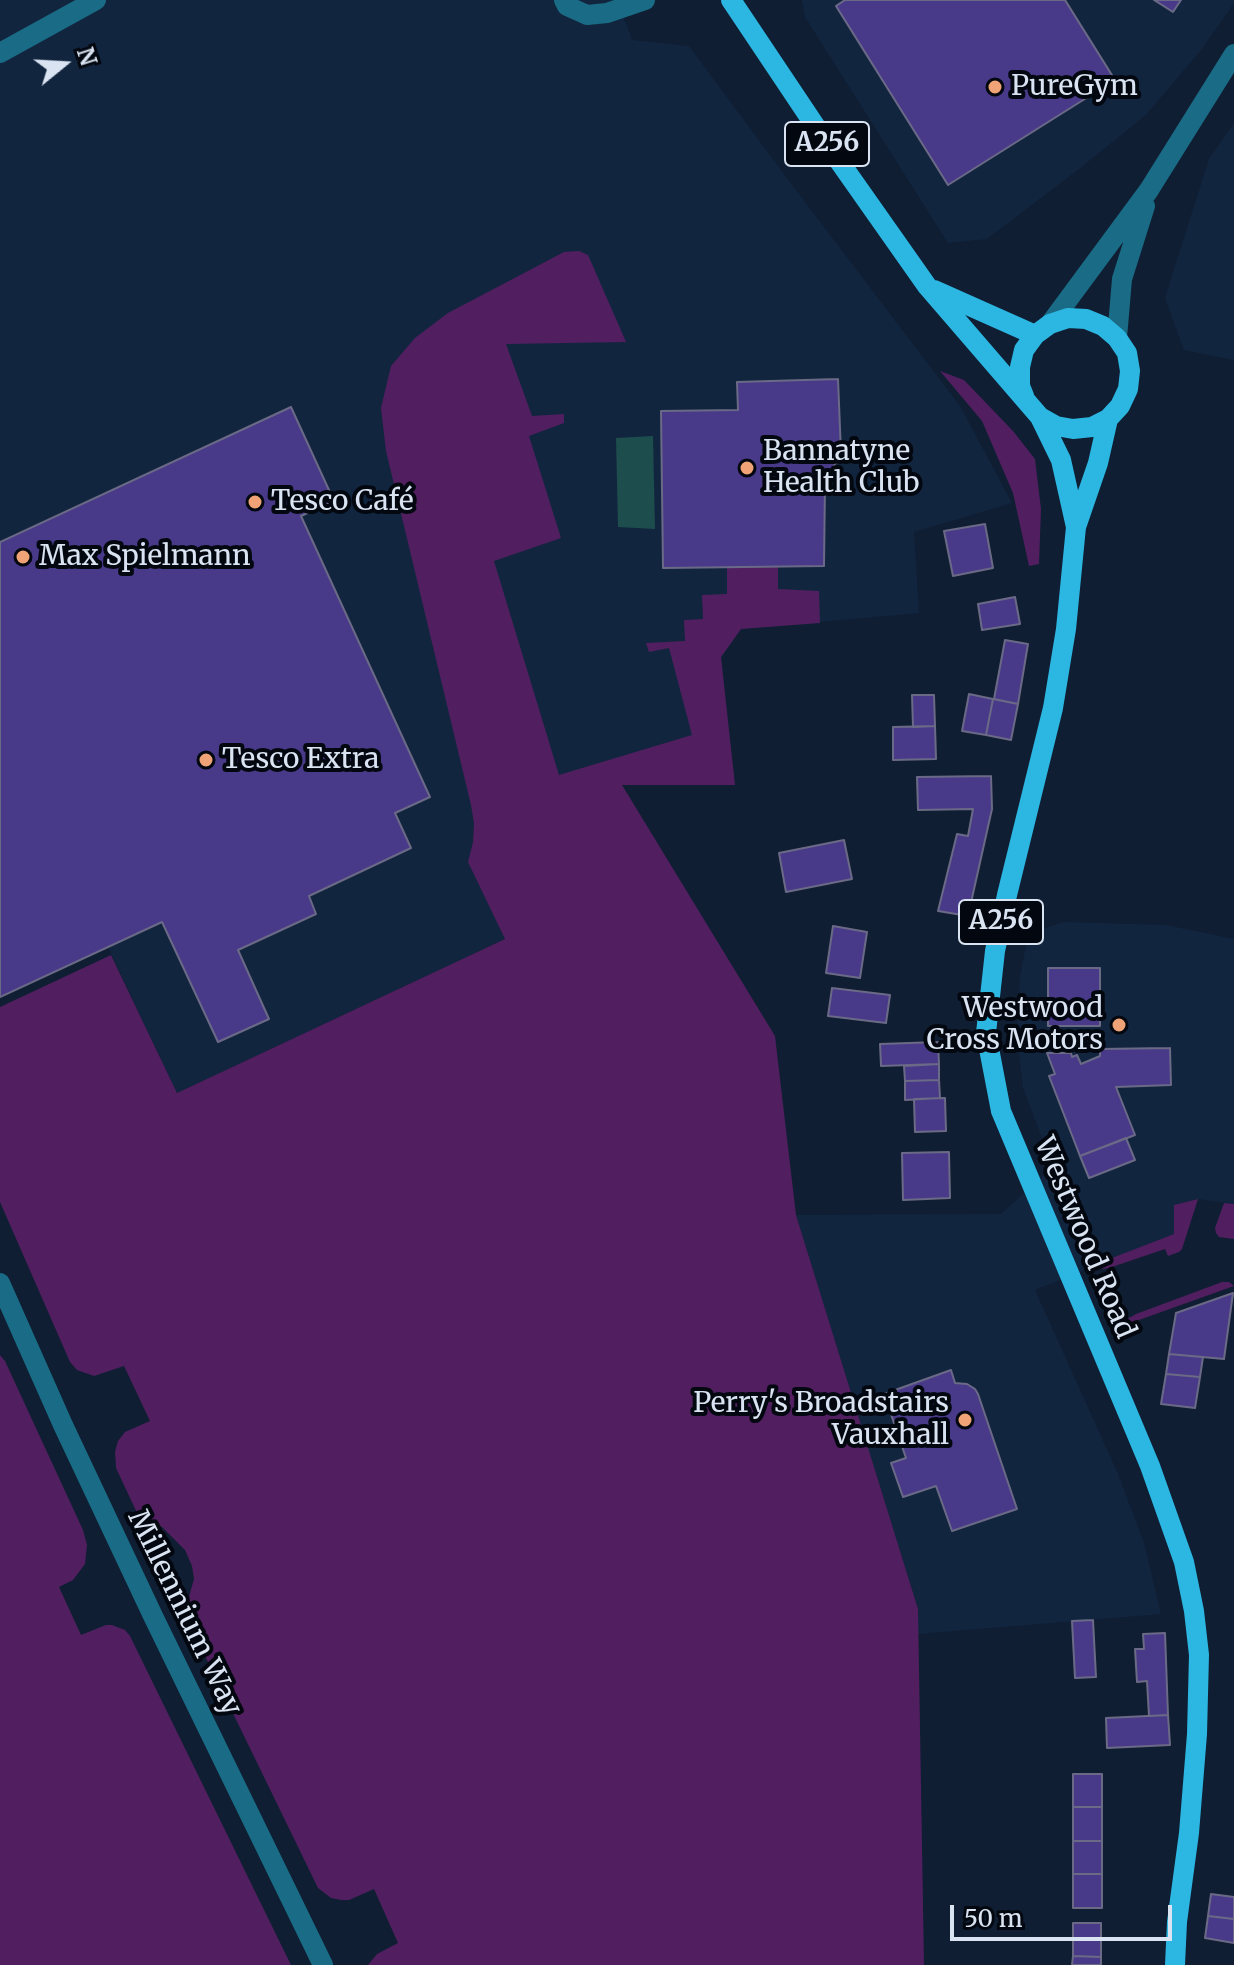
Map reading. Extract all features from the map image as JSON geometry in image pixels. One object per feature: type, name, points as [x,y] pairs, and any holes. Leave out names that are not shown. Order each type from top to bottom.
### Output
[{"type":"main road","name":"Westwood Road","points":[[731,0],[927,286],[1034,410]]},
{"type":"main road","points":[[927,286],[1042,329],[1068,318],[1086,319],[1103,326],[1117,338]]},
{"type":"main road","name":"Westwood Road","points":[[1042,329],[1024,350],[1020,386],[1061,460],[1076,527]]},
{"type":"main road","name":"Westwood Road","points":[[1117,338],[1127,353],[1130,371],[1128,389],[1120,406],[1108,419],[1098,463],[1076,527],[1066,629],[1053,708],[995,951],[986,1033],[1001,1111],[1150,1466],[1184,1562],[1194,1611],[1199,1655],[1197,1734],[1175,1965]]},
{"type":"main road","points":[[1034,410],[1056,426],[1073,429],[1092,427],[1108,419]]},
{"type":"street","points":[[0,53],[96,0]]},
{"type":"street","points":[[564,0],[567,6],[587,15],[607,13],[645,0]]},
{"type":"street","points":[[1042,329],[1149,190],[1234,54]]},
{"type":"street","points":[[1117,338],[1122,279],[1149,190]]},
{"type":"street","name":"Millennium Way","points":[[0,1283],[153,1616],[323,1965]]},
{"type":"shaded area","points":[[0,0],[617,0],[632,40],[689,46],[960,406],[1012,503],[914,532],[919,613],[741,629],[721,658],[735,785],[622,784],[474,823],[469,862],[505,939],[177,1093],[108,947],[0,997]]},
{"type":"shaded area","points":[[802,0],[1234,0],[1234,3],[1201,50],[1146,115],[987,239],[948,243],[805,17]]},
{"type":"shaded area","points":[[1234,123],[1234,360],[1184,350],[1165,298],[1209,159]]},
{"type":"shaded area","points":[[579,251],[588,255],[626,342],[506,344],[532,416],[564,414],[564,423],[529,436],[561,538],[494,561],[559,775],[692,735],[669,648],[649,652],[646,643],[685,641],[684,620],[703,619],[702,595],[727,594],[727,567],[778,566],[778,589],[819,591],[820,623],[741,629],[721,657],[735,785],[622,785],[775,1036],[796,1215],[918,1609],[924,1965],[368,1965],[377,1954],[398,1943],[374,1889],[349,1900],[341,1900],[331,1898],[318,1888],[190,1625],[186,1607],[194,1579],[185,1550],[162,1527],[138,1515],[116,1468],[118,1441],[125,1432],[150,1421],[124,1366],[94,1376],[77,1370],[70,1362],[0,1202],[0,1007],[111,955],[177,1093],[505,939],[468,862],[474,823],[471,805],[386,451],[381,408],[391,366],[415,338],[448,313],[564,252]]},
{"type":"shaded area","points":[[940,371],[964,380],[1035,459],[1041,509],[1039,564],[1029,566],[1013,493],[982,421]]},
{"type":"shaded area","points":[[653,436],[655,529],[618,527],[616,438]]},
{"type":"shaded area","points":[[1063,922],[1166,925],[1234,939],[1234,1204],[1198,1199],[1174,1205],[1174,1234],[1035,1290],[1118,1474],[1144,1543],[1161,1614],[917,1634],[918,1609],[796,1215],[1001,1214],[1053,1167],[1023,1088],[1017,1032],[1020,977],[1028,934]]},
{"type":"shaded area","points":[[1198,1199],[1179,1252],[1168,1256],[1165,1249],[1102,1269],[1099,1263],[1174,1234],[1174,1205]]},
{"type":"shaded area","points":[[1224,1203],[1234,1204],[1234,1239],[1219,1237],[1216,1233]]},
{"type":"shaded area","points":[[1222,1282],[1234,1286],[1125,1325],[1136,1314]]},
{"type":"shaded area","points":[[0,1355],[83,1530],[87,1545],[85,1564],[73,1580],[59,1587],[81,1635],[112,1625],[125,1630],[130,1636],[291,1965],[0,1965]]},
{"type":"building","name":"PureGym","points":[[845,0],[1065,0],[1115,80],[948,185],[836,6]]},
{"type":"building","points":[[1154,0],[1181,0],[1173,12]]},
{"type":"building","name":"Bannatyne Health Club","points":[[838,379],[841,453],[825,482],[824,566],[663,568],[661,411],[738,410],[737,382]]},
{"type":"building","name":"Tesco Extra","points":[[291,407],[334,501],[301,516],[430,797],[395,813],[411,848],[309,896],[316,914],[238,950],[269,1019],[218,1042],[162,922],[0,997],[0,542]]},
{"type":"building","points":[[985,524],[993,568],[953,576],[944,531]]},
{"type":"building","points":[[1015,597],[1020,624],[982,630],[978,604]]},
{"type":"building","points":[[1005,640],[1028,644],[1018,704],[994,699]]},
{"type":"building","points":[[969,694],[993,699],[986,735],[962,731]]},
{"type":"building","points":[[912,695],[934,695],[935,726],[913,727]]},
{"type":"building","points":[[993,699],[1018,704],[1011,740],[986,735]]},
{"type":"building","points":[[935,726],[936,759],[893,760],[893,727]]},
{"type":"building","points":[[991,776],[992,809],[968,916],[938,911],[957,834],[968,836],[973,809],[918,810],[917,777]]},
{"type":"building","points":[[844,840],[852,879],[786,892],[779,853]]},
{"type":"building","points":[[833,926],[867,932],[860,978],[826,973]]},
{"type":"building","points":[[1048,968],[1100,968],[1100,1026],[1048,1026]]},
{"type":"building","points":[[832,988],[890,995],[886,1023],[828,1016]]},
{"type":"building","points":[[938,1042],[939,1064],[881,1066],[880,1044]]},
{"type":"building","points":[[1170,1048],[1171,1085],[1116,1087],[1135,1135],[1080,1156],[1049,1076],[1055,1074],[1047,1053],[1071,1053],[1072,1057],[1077,1055],[1081,1064],[1100,1056],[1100,1049]]},
{"type":"building","points":[[939,1064],[939,1080],[905,1081],[904,1066]]},
{"type":"building","points":[[939,1080],[940,1098],[905,1100],[905,1081]]},
{"type":"building","points":[[945,1098],[946,1131],[915,1132],[914,1099]]},
{"type":"building","points":[[1126,1138],[1135,1160],[1089,1178],[1080,1156]]},
{"type":"building","points":[[949,1152],[950,1198],[903,1200],[902,1153]]},
{"type":"building","points":[[1233,1293],[1224,1359],[1169,1354],[1176,1313]]},
{"type":"building","points":[[1169,1354],[1203,1357],[1200,1377],[1166,1374]]},
{"type":"building","points":[[951,1370],[955,1383],[967,1384],[978,1394],[1017,1509],[952,1531],[936,1486],[903,1497],[891,1463],[906,1458],[884,1394]]},
{"type":"building","points":[[1166,1374],[1200,1377],[1195,1408],[1161,1404]]},
{"type":"building","points":[[1093,1620],[1096,1677],[1075,1678],[1072,1621]]},
{"type":"building","points":[[1165,1633],[1168,1715],[1149,1716],[1147,1681],[1137,1682],[1135,1649],[1144,1649],[1143,1634]]},
{"type":"building","points":[[1168,1715],[1170,1745],[1107,1748],[1106,1718]]},
{"type":"building","points":[[1073,1774],[1102,1774],[1102,1807],[1073,1807]]},
{"type":"building","points":[[1073,1807],[1102,1807],[1102,1841],[1073,1841]]},
{"type":"building","points":[[1073,1841],[1102,1841],[1102,1874],[1073,1874]]},
{"type":"building","points":[[1073,1874],[1102,1874],[1102,1908],[1073,1908]]},
{"type":"building","points":[[1211,1894],[1234,1897],[1234,1919],[1208,1916]]},
{"type":"building","points":[[1208,1916],[1234,1919],[1234,1943],[1205,1938]]},
{"type":"building","points":[[1073,1923],[1101,1923],[1101,1957],[1073,1956]]},
{"type":"building","points":[[1073,1956],[1101,1957],[1101,1965],[1072,1965]]},
{"type":"place","name":"PureGym","points":[[995,87]]},
{"type":"place","name":"Bannatyne Health Club","points":[[747,468]]},
{"type":"place","name":"Tesco Café","points":[[255,502]]},
{"type":"place","name":"Max Spielmann","points":[[23,557]]},
{"type":"place","name":"Tesco Extra","points":[[206,760]]},
{"type":"place","name":"Westwood Cross Motors","points":[[1119,1025]]},
{"type":"place","name":"Perry's Broadstairs Vauxhall","points":[[965,1420]]}]
